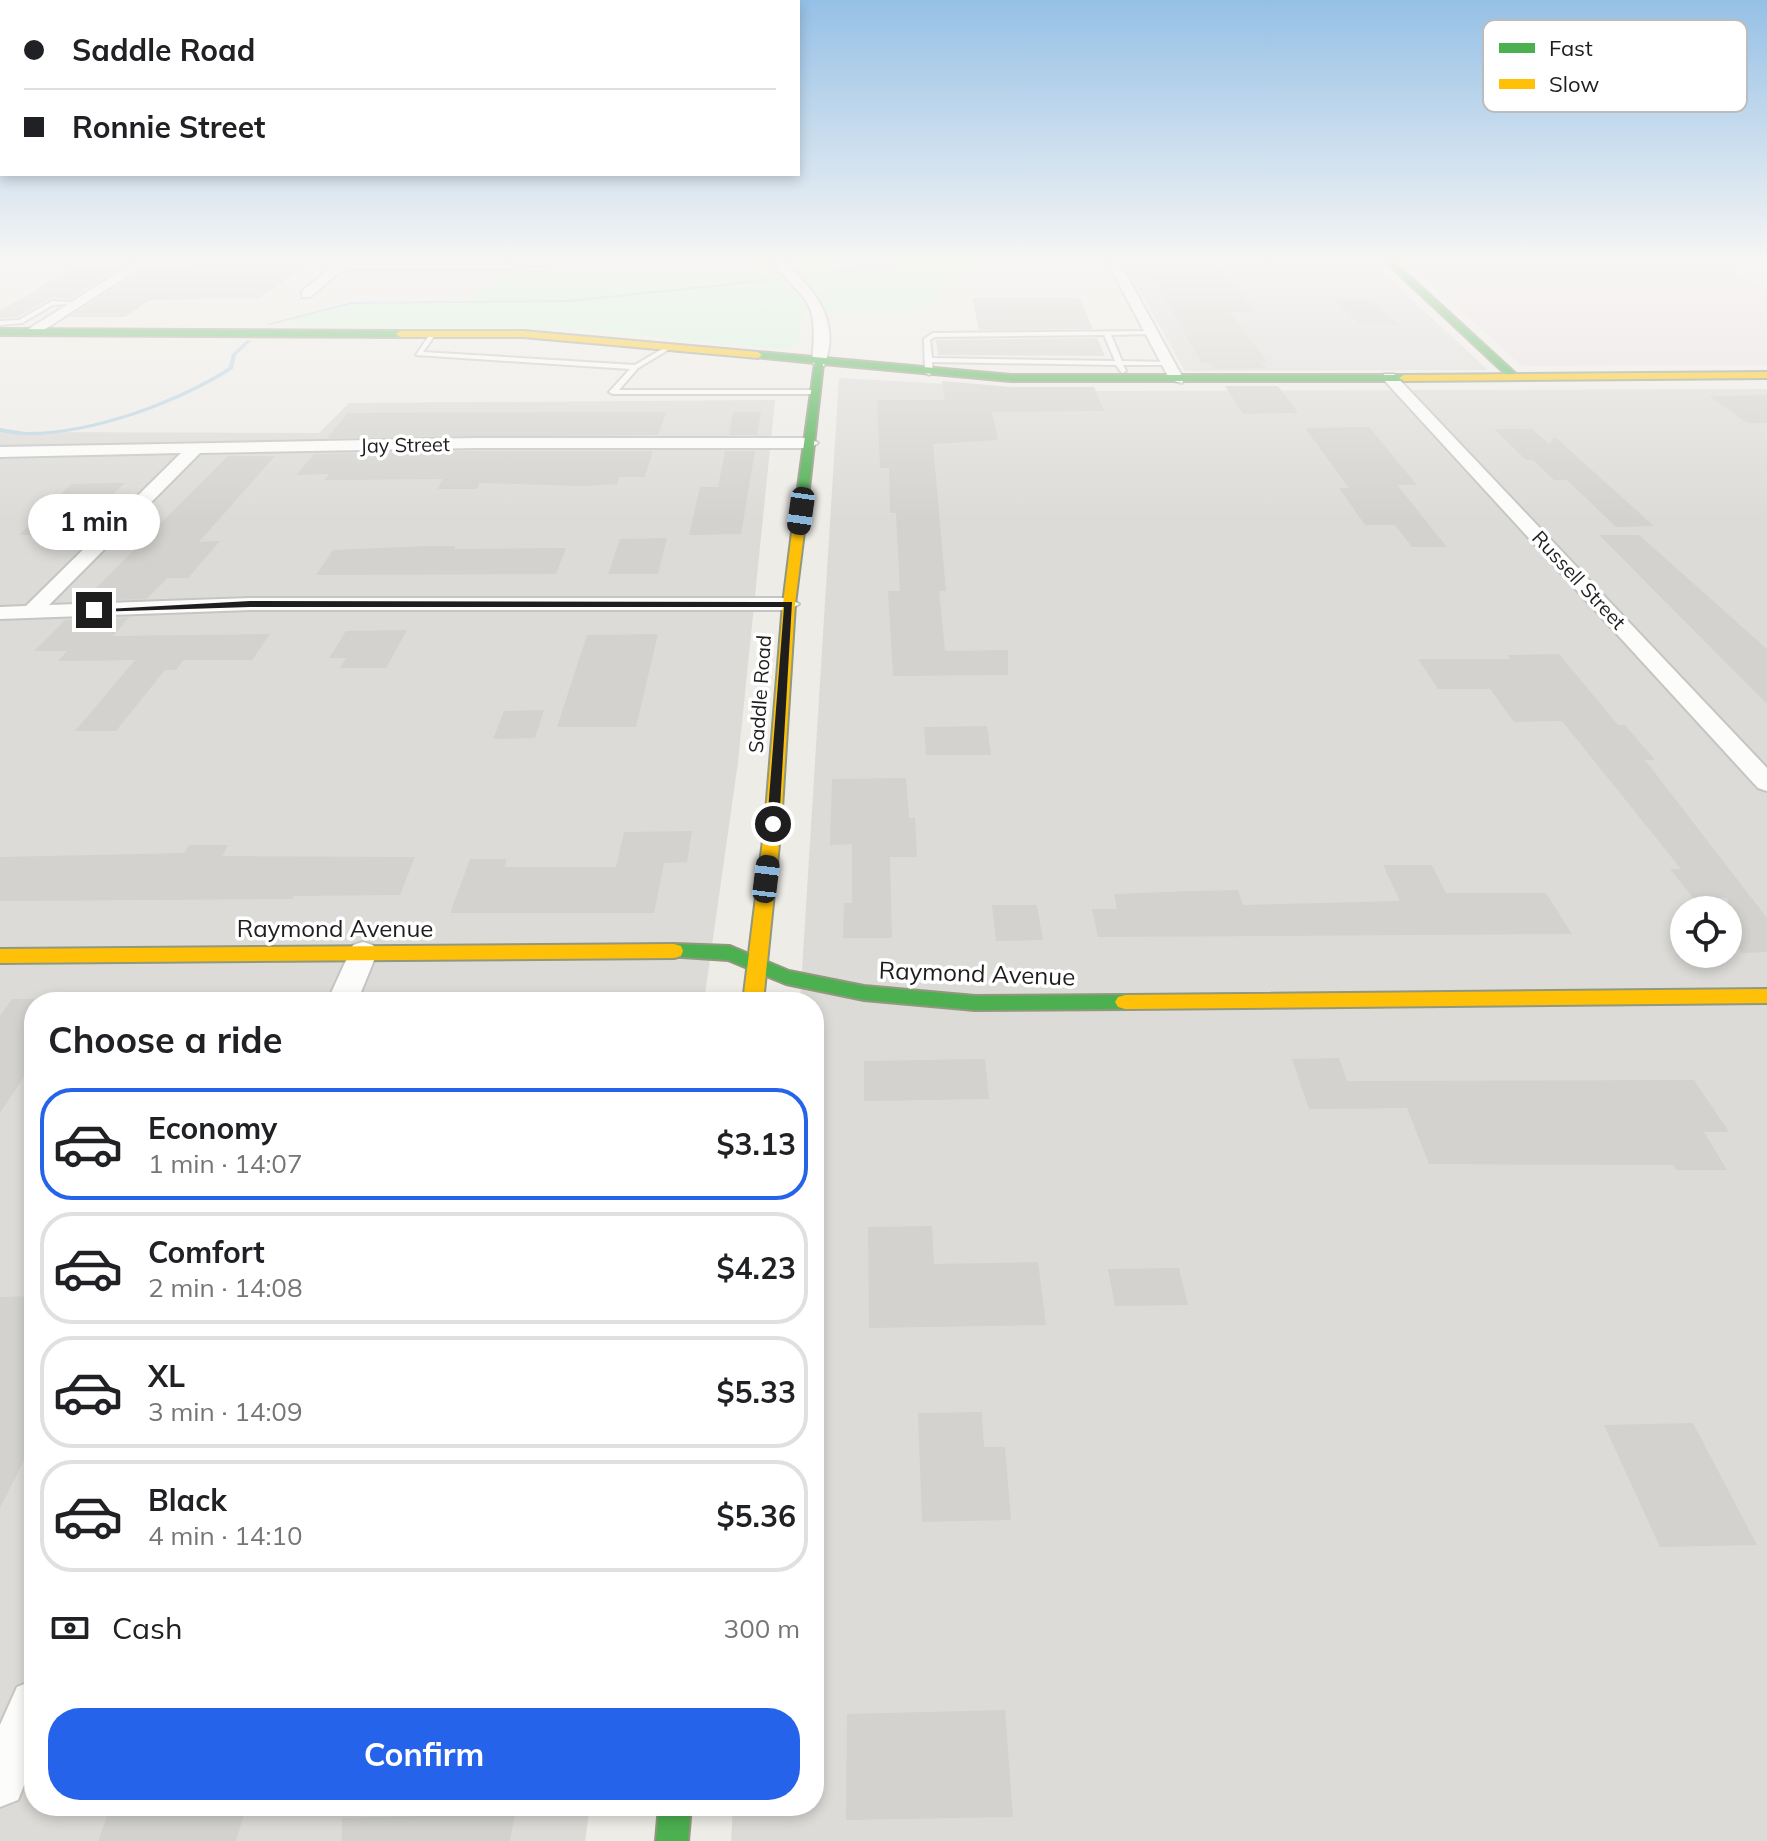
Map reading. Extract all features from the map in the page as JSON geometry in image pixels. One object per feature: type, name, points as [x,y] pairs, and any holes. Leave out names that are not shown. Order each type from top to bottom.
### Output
[{"type":"street","points":[[696,349],[819,363],[928,367],[1389,377],[1767,375]]},
{"type":"street","name":"Saddle Road","points":[[754,992],[773,824],[789,604],[820,349]]},
{"type":"street","points":[[1160,349],[1173,372]]},
{"type":"street","points":[[1483,349],[1514,377]]},
{"type":"street","name":"Russell Street","points":[[1389,377],[1767,783]]},
{"type":"street","name":"Jay Street","points":[[0,452],[810,443]]},
{"type":"street","points":[[31,612],[195,449]]},
{"type":"street","points":[[0,613],[250,604],[789,604]]},
{"type":"street","name":"Raymond Avenue","points":[[0,956],[689,951],[730,953],[786,977],[864,993],[975,1003],[1767,996]]},
{"type":"street","points":[[346,992],[363,953]]},
{"type":"street","points":[[0,1782],[24,1727]]},
{"type":"street","points":[[672,1841],[674,1816]]},
{"type":"lane","points":[[422,349],[418,354],[636,367]]},
{"type":"lane","points":[[666,349],[636,367],[613,392],[816,392]]},
{"type":"lane","points":[[927,349],[928,367]]},
{"type":"lane","points":[[1113,349],[1121,371]]},
{"type":"shaded area","points":[[1173,349],[1465,349],[1488,370],[1185,371]]},
{"type":"shaded area","points":[[1503,349],[1767,349],[1767,365],[1522,366]]},
{"type":"shaded area","points":[[839,378],[1078,391],[1767,389],[1767,1841],[731,1841],[732,1816],[824,1816],[824,992],[801,992]]},
{"type":"shaded area","points":[[775,400],[738,762],[705,992],[24,992],[24,1816],[589,1816],[585,1841],[0,1841],[0,432],[319,433],[349,403]]},
{"type":"building","points":[[937,349],[1102,349],[1105,356],[938,355]]},
{"type":"building","points":[[1194,349],[1258,349],[1268,363],[1261,363],[1266,368],[1214,369],[1210,363],[1202,363]]},
{"type":"building","points":[[942,381],[1011,387],[1094,387],[1104,411],[992,412],[998,440],[933,444],[946,591],[939,591],[945,651],[1008,650],[1008,675],[893,676],[888,591],[900,591],[896,513],[890,513],[889,468],[880,468],[877,400],[945,400]]},
{"type":"building","points":[[1225,386],[1278,386],[1298,413],[1243,414]]},
{"type":"building","points":[[1767,395],[1767,423],[1747,423],[1709,396]]},
{"type":"building","points":[[666,412],[658,435],[327,438],[348,413]]},
{"type":"building","points":[[733,412],[761,412],[757,435],[729,435]]},
{"type":"building","points":[[1369,427],[1417,485],[1397,485],[1447,547],[1412,547],[1395,525],[1365,525],[1339,488],[1349,488],[1305,428]]},
{"type":"building","points":[[1494,429],[1532,429],[1549,444],[1555,437],[1654,526],[1616,527],[1567,480],[1554,480],[1533,460],[1526,460]]},
{"type":"building","points":[[653,451],[645,477],[619,477],[617,484],[480,483],[477,489],[437,489],[443,479],[325,480],[329,474],[296,475],[314,454]]},
{"type":"building","points":[[725,451],[755,451],[741,534],[689,535],[700,487],[718,487]]},
{"type":"building","points":[[228,456],[275,456],[199,542],[220,541],[188,578],[168,578],[146,599],[83,601]]},
{"type":"building","points":[[125,483],[96,510],[84,510],[54,535],[19,535],[71,484]]},
{"type":"building","points":[[1599,535],[1639,535],[1767,649],[1767,704]]},
{"type":"building","points":[[667,538],[658,574],[608,574],[620,539]]},
{"type":"building","points":[[455,546],[454,549],[566,548],[556,574],[316,575],[333,550]]},
{"type":"building","points":[[129,617],[113,636],[270,634],[252,660],[183,660],[176,670],[165,670],[116,731],[75,731],[135,660],[58,661],[67,651],[34,651],[65,620]]},
{"type":"building","points":[[407,630],[386,668],[340,668],[346,658],[329,658],[346,631]]},
{"type":"building","points":[[658,634],[636,727],[557,727],[587,635]]},
{"type":"building","points":[[1559,654],[1618,725],[1625,725],[1655,760],[1645,760],[1767,918],[1767,952],[1742,953],[1742,896],[1691,896],[1670,869],[1681,869],[1562,721],[1514,722],[1490,689],[1438,689],[1418,659],[1510,659],[1507,655]]},
{"type":"building","points":[[544,710],[535,738],[493,739],[504,711]]},
{"type":"building","points":[[987,726],[991,755],[926,755],[924,727]]},
{"type":"building","points":[[906,778],[909,818],[915,818],[917,857],[890,857],[892,938],[843,938],[844,903],[852,903],[852,844],[830,845],[832,779]]},
{"type":"building","points":[[692,831],[687,862],[664,863],[654,913],[450,913],[470,859],[507,859],[504,867],[616,867],[624,832]]},
{"type":"building","points":[[189,845],[228,845],[222,856],[415,857],[400,895],[0,901],[0,857],[184,853]]},
{"type":"building","points":[[1383,865],[1432,865],[1446,893],[1546,893],[1572,934],[1098,937],[1092,909],[1117,909],[1114,894],[1194,891],[1238,890],[1243,905],[1400,901]]},
{"type":"building","points":[[992,905],[1037,905],[1043,940],[996,941]]},
{"type":"building","points":[[12,999],[24,999],[24,1077],[0,1113],[0,1016]]},
{"type":"building","points":[[1339,1058],[1347,1081],[1694,1080],[1729,1132],[1704,1132],[1727,1170],[1676,1170],[1673,1165],[1429,1164],[1407,1108],[1309,1109],[1292,1059]]},
{"type":"building","points":[[985,1059],[989,1099],[864,1101],[864,1061]]},
{"type":"building","points":[[932,1226],[934,1264],[1038,1262],[1046,1325],[869,1328],[868,1227]]},
{"type":"building","points":[[1179,1268],[1188,1305],[1115,1306],[1108,1269]]},
{"type":"building","points":[[24,1296],[24,1461],[0,1508],[0,1297]]},
{"type":"building","points":[[982,1412],[984,1447],[1005,1447],[1011,1520],[922,1522],[918,1413]]},
{"type":"building","points":[[1693,1423],[1757,1545],[1660,1547],[1604,1425]]},
{"type":"building","points":[[1005,1710],[1013,1817],[846,1820],[847,1714]]},
{"type":"building","points":[[107,1816],[244,1816],[236,1841],[98,1841]]},
{"type":"building","points":[[515,1816],[510,1841],[342,1841],[342,1818]]},
{"type":"waterway","points":[[0,430],[53,432],[153,406],[211,381],[231,368],[234,354],[240,349]]},
{"type":"traffic: fast","points":[[1483,349],[1514,377]]},
{"type":"traffic: fast","points":[[758,355],[1011,378],[1404,378]]},
{"type":"traffic: fast","points":[[799,524],[819,363]]},
{"type":"traffic: fast","points":[[674,951],[730,953],[786,977],[864,993],[975,1003],[1125,1002]]},
{"type":"traffic: fast","points":[[672,1841],[674,1816]]},
{"type":"traffic: slow","points":[[690,349],[758,355]]},
{"type":"traffic: slow","points":[[1404,378],[1767,375]]},
{"type":"traffic: slow","points":[[754,992],[773,824],[789,604],[799,524]]},
{"type":"traffic: slow","points":[[0,956],[674,951]]},
{"type":"traffic: slow","points":[[1125,1002],[1767,996]]},
{"type":"route","points":[[94,610],[250,604],[789,604],[773,824]]}]
